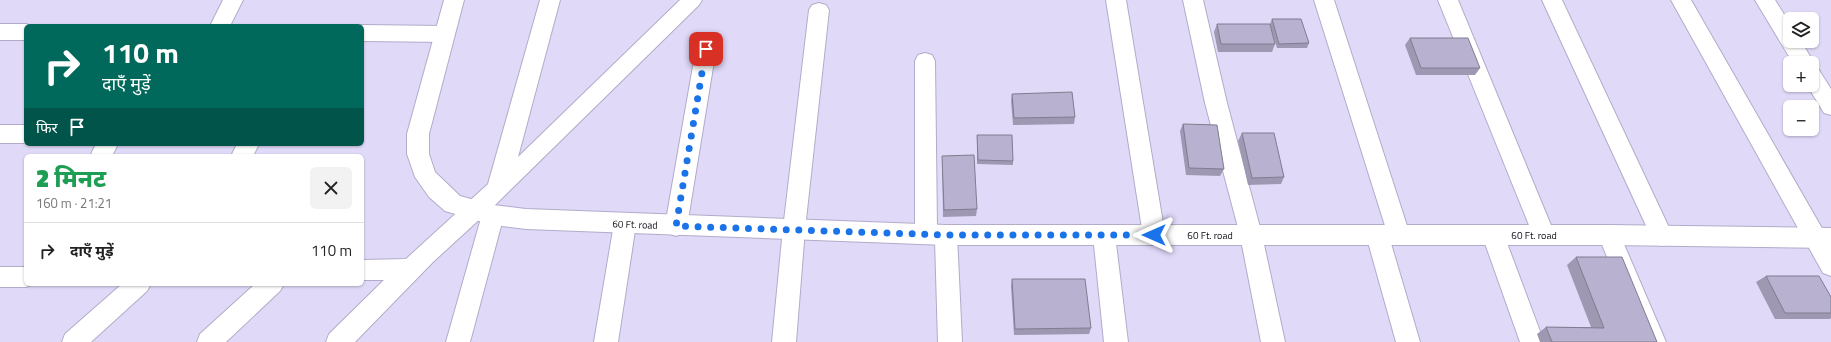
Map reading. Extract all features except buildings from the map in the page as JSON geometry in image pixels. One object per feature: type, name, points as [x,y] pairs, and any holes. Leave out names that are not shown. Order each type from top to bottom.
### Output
[{"type":"street","points":[[221,24],[233,0]]},
{"type":"street","name":"60 Ft. road","points":[[454,0],[418,134],[418,154],[426,177],[437,190],[453,204],[484,213],[526,219],[625,224],[936,235],[1609,235],[1823,238]]},
{"type":"street","points":[[458,342],[484,213],[498,188],[550,0]]},
{"type":"street","points":[[498,188],[692,0]]},
{"type":"street","points":[[1116,0],[1154,235]]},
{"type":"street","points":[[1193,0],[1216,103],[1251,235],[1273,342]]},
{"type":"street","points":[[1324,0],[1388,235],[1408,342]]},
{"type":"street","points":[[1448,0],[1544,235]]},
{"type":"street","points":[[1552,0],[1662,236]]},
{"type":"street","points":[[1681,0],[1823,238],[1831,266]]},
{"type":"street","points":[[1765,0],[1783,30]]},
{"type":"street","points":[[784,342],[794,229],[818,10]]},
{"type":"street","points":[[0,32],[24,32]]},
{"type":"street","points":[[364,33],[445,34]]},
{"type":"street","points":[[676,226],[706,49]]},
{"type":"street","points":[[925,61],[936,235],[950,342]]},
{"type":"street","points":[[1819,87],[1831,106]]},
{"type":"street","points":[[0,134],[24,134]]},
{"type":"street","points":[[338,342],[411,269],[484,213]]},
{"type":"street","points":[[606,342],[625,224]]},
{"type":"street","points":[[1104,235],[1116,342]]},
{"type":"street","points":[[1493,235],[1532,342]]},
{"type":"street","points":[[1609,235],[1654,342]]},
{"type":"street","points":[[364,270],[411,269]]},
{"type":"street","points":[[0,277],[24,277]]},
{"type":"street","points":[[74,342],[137,286]]},
{"type":"street","points":[[209,342],[270,286]]},
{"type":"route","points":[[706,49],[676,226],[946,235],[1154,235]]}]
